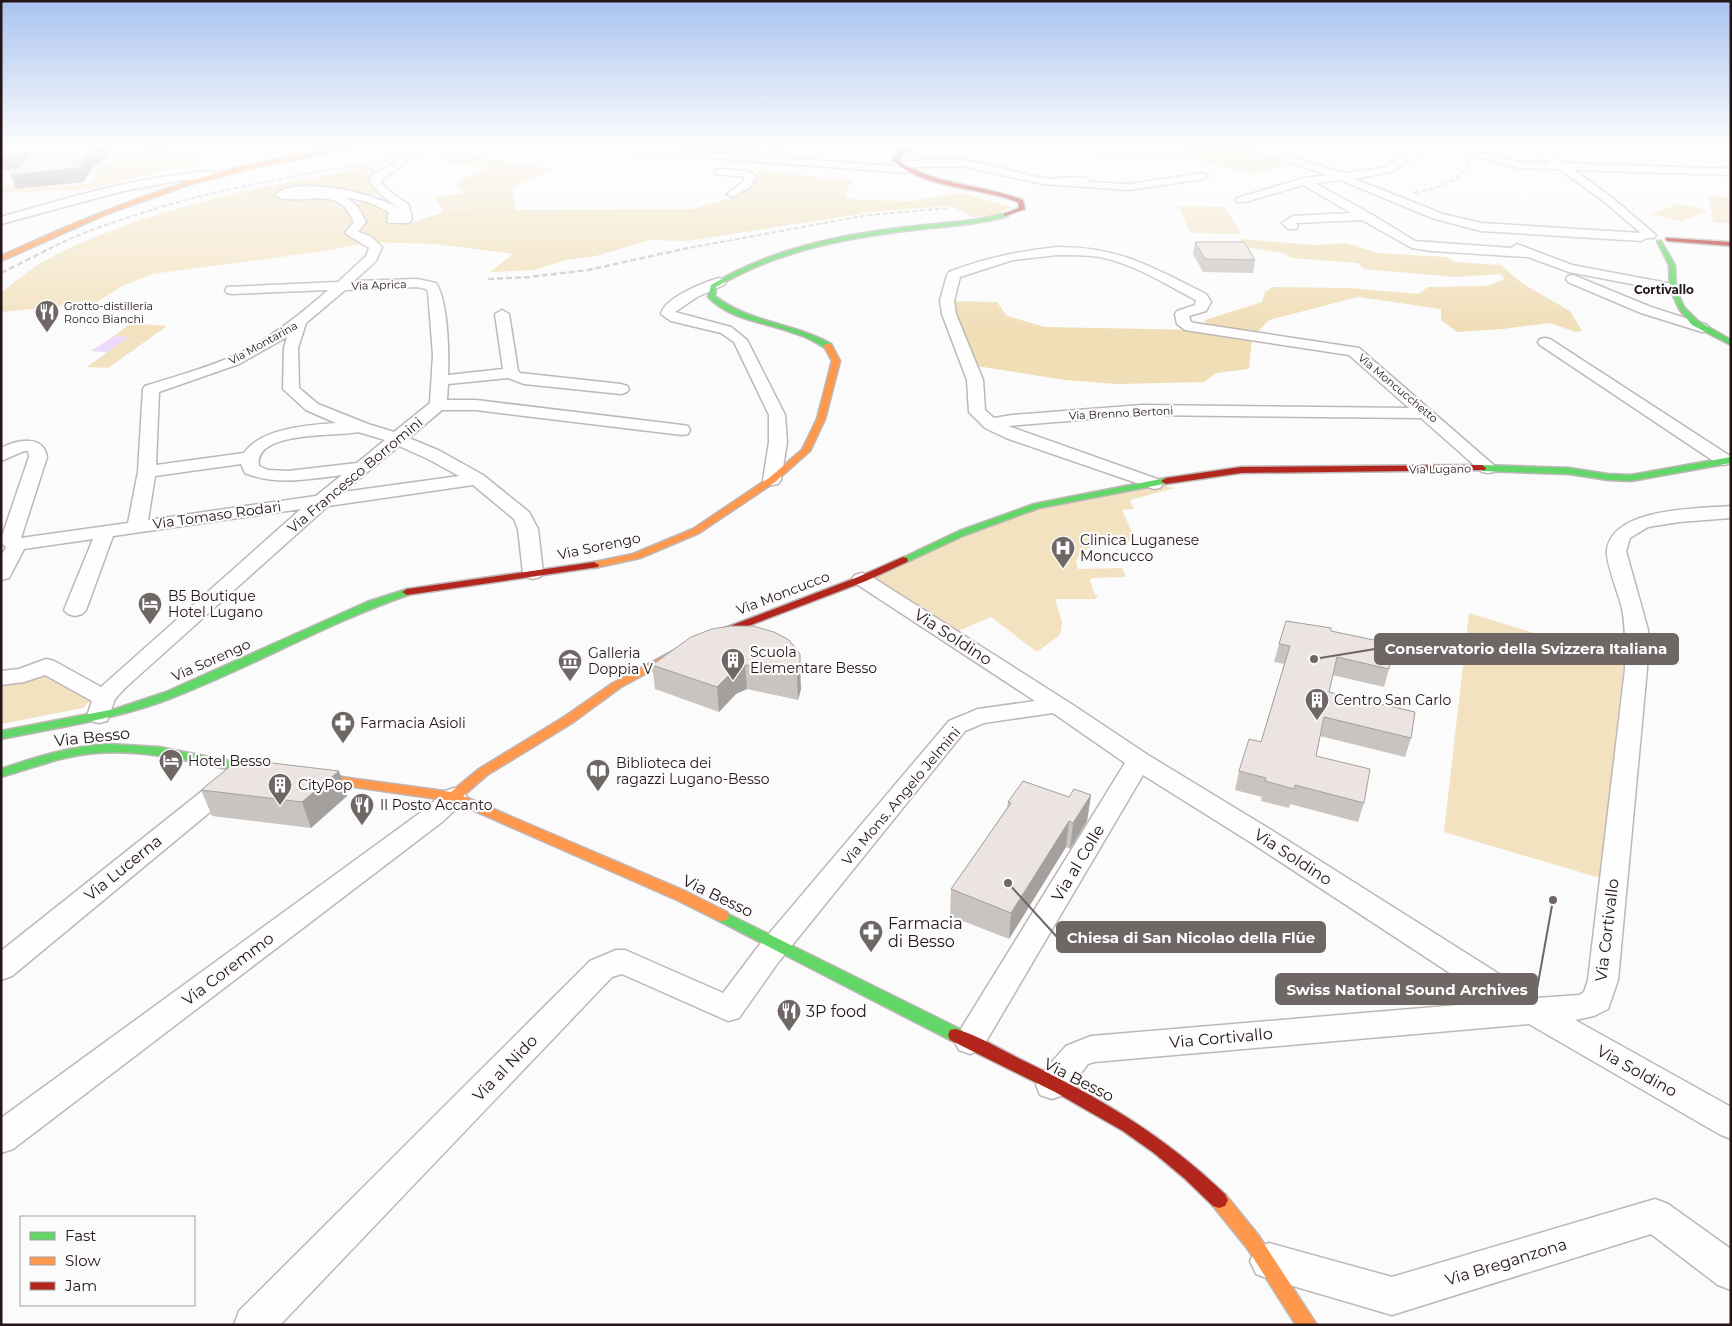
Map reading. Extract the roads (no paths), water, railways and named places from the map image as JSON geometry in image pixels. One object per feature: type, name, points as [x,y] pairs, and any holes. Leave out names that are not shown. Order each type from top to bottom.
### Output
[{"type":"main road","points":[[1,259],[37,242],[126,207]]},
{"type":"main road","points":[[719,282],[762,261],[790,251],[872,234],[1010,215],[1020,211],[1022,207]]},
{"type":"main road","points":[[1655,238],[1731,244]]},
{"type":"main road","points":[[1655,238],[1671,262],[1674,273],[1673,288],[1676,302],[1681,310],[1702,328],[1731,344]]},
{"type":"main road","name":"Via Sorengo","points":[[1,735],[102,707],[144,704],[191,686],[371,604],[400,593],[437,586],[595,565],[636,556],[674,542],[696,531],[772,480],[806,451],[822,420],[836,361],[834,352],[822,341],[794,328],[736,314],[717,306],[710,294],[713,286],[719,282]]},
{"type":"main road","name":"Via Lugano","points":[[1154,484],[1241,470],[1539,469],[1630,478],[1727,460]]},
{"type":"main road","name":"Via Moncucco","points":[[454,797],[483,772],[582,710],[617,685],[705,639],[862,579],[962,533],[1037,506],[1154,484]]},
{"type":"main road","name":"Via Besso","points":[[1,773],[52,756],[106,748],[162,750],[245,768],[454,797],[682,896],[970,1041],[1052,1085],[1109,1112],[1155,1143],[1187,1168],[1220,1201],[1266,1260],[1307,1325]]},
{"type":"street","points":[[1,221],[49,207]]},
{"type":"street","name":"Via Montarina","points":[[147,472],[151,388],[220,367],[245,356],[299,323],[342,286],[372,258],[376,247],[366,239],[351,234],[360,222],[353,207]]},
{"type":"street","name":"Via Montarina","points":[[391,207],[395,211],[393,221],[395,222],[406,219],[405,207]]},
{"type":"street","points":[[1351,207],[1412,244],[1530,253]]},
{"type":"street","points":[[1414,207],[1439,217],[1481,227],[1655,238]]},
{"type":"street","points":[[1615,207],[1655,238]]},
{"type":"street","points":[[1292,226],[1288,223],[1293,220],[1367,216]]},
{"type":"street","points":[[1481,227],[1476,230],[1478,234],[1546,260],[1588,273],[1673,288]]},
{"type":"street","name":"Via Moncucchetto","points":[[991,424],[977,412],[975,380],[950,314],[947,301],[954,275],[980,263],[1036,253],[1076,252],[1102,254],[1134,264],[1201,297],[1204,302],[1201,308],[1182,314],[1184,324],[1199,330],[1354,351],[1488,468]]},
{"type":"street","points":[[1546,260],[1559,273],[1612,296],[1680,322],[1702,328]]},
{"type":"street","points":[[719,282],[698,290],[673,306],[668,311],[668,314],[676,318],[726,330],[740,340],[777,415],[778,442],[772,480]]},
{"type":"street","name":"Via Aprica","points":[[232,290],[417,284],[431,286],[435,292],[441,380],[438,405]]},
{"type":"street","points":[[502,314],[511,372],[515,376],[524,379],[621,389]]},
{"type":"street","points":[[299,323],[291,348],[291,389],[312,407],[362,428],[398,439],[434,455],[477,478],[522,516],[528,529],[533,573]]},
{"type":"street","name":"Via Lugano","points":[[1545,342],[1727,460]]},
{"type":"street","points":[[441,380],[511,372]]},
{"type":"street","points":[[438,405],[476,405],[682,430]]},
{"type":"street","name":"Via Francesco Borromini","points":[[102,707],[117,683],[322,500],[438,405]]},
{"type":"street","name":"Via Brenno Bertoni","points":[[991,424],[1012,420],[1142,410],[1295,410],[1426,413]]},
{"type":"street","points":[[991,424],[1012,434],[1154,484]]},
{"type":"street","points":[[360,468],[288,476],[265,475],[251,469],[250,458],[253,451],[263,445],[299,432],[331,427],[362,428]]},
{"type":"street","points":[[2,574],[18,544],[10,542],[38,457],[37,451],[33,446],[8,452]]},
{"type":"street","points":[[136,527],[147,472],[250,458]]},
{"type":"street","name":"Via Tomaso Rodari","points":[[18,544],[477,478]]},
{"type":"street","name":"Via Cortivallo","points":[[1052,1085],[1076,1055],[1091,1049],[1532,1011],[1583,1006],[1597,1000],[1603,980],[1636,669],[1637,630],[1616,551],[1621,535],[1643,522],[1679,516],[1731,512]]},
{"type":"street","points":[[75,610],[105,532]]},
{"type":"street","name":"Via Soldino","points":[[862,579],[1057,704],[1139,761],[1267,840],[1532,1011],[1731,1124]]},
{"type":"street","points":[[1,678],[24,675],[46,666],[102,707]]},
{"type":"street","name":"Via Mons. Angelo Jelmini","points":[[778,944],[957,726],[978,716],[1057,704]]},
{"type":"street","name":"Via al Colle","points":[[970,1041],[1139,761]]},
{"type":"street","name":"Via Lucerna","points":[[1,968],[233,780],[245,768]]},
{"type":"street","name":"Via Coremmo","points":[[1,1138],[417,828],[454,797]]},
{"type":"street","name":"Via al Nido","points":[[254,1325],[601,970],[616,962],[625,962],[728,1009],[778,944]]},
{"type":"street","name":"Via Breganzona","points":[[1266,1260],[1392,1296],[1655,1216],[1731,1272]]},
{"type":"railway","points":[[1,273],[86,232],[162,207]]},
{"type":"railway","points":[[686,248],[868,215],[950,208]]},
{"type":"railway","points":[[488,279],[529,277],[588,270],[686,248]]},
{"type":"place","name":"Grotto-distilleria Ronco Bianchi","points":[[47,333]]},
{"type":"place","name":"Clinica Luganese Moncucco","points":[[1063,569]]},
{"type":"place","name":"B5 Boutique Hotel Lugano","points":[[150,625]]},
{"type":"place","name":"Conservatorio della Svizzera Italiana","points":[[1314,659]]},
{"type":"place","name":"Scuola Elementare Besso","points":[[733,681]]},
{"type":"place","name":"Galleria Doppia V","points":[[570,682]]},
{"type":"place","name":"Centro San Carlo","points":[[1317,721]]},
{"type":"place","name":"Farmacia Asioli","points":[[343,744]]},
{"type":"place","name":"Hotel Besso","points":[[171,782]]},
{"type":"place","name":"Biblioteca dei ragazzi Lugano-Besso","points":[[598,792]]},
{"type":"place","name":"CityPop","points":[[280,806]]},
{"type":"place","name":"Il Posto Accanto","points":[[362,826]]},
{"type":"place","name":"Chiesa di San Nicolao della Flüe","points":[[1008,883]]},
{"type":"place","name":"Swiss National Sound Archives","points":[[1553,900]]},
{"type":"place","name":"Farmacia di Besso","points":[[871,953]]},
{"type":"place","name":"3P food","points":[[789,1032]]},
{"type":"district","name":"Cortivallo","points":[[1664,289]]}]
